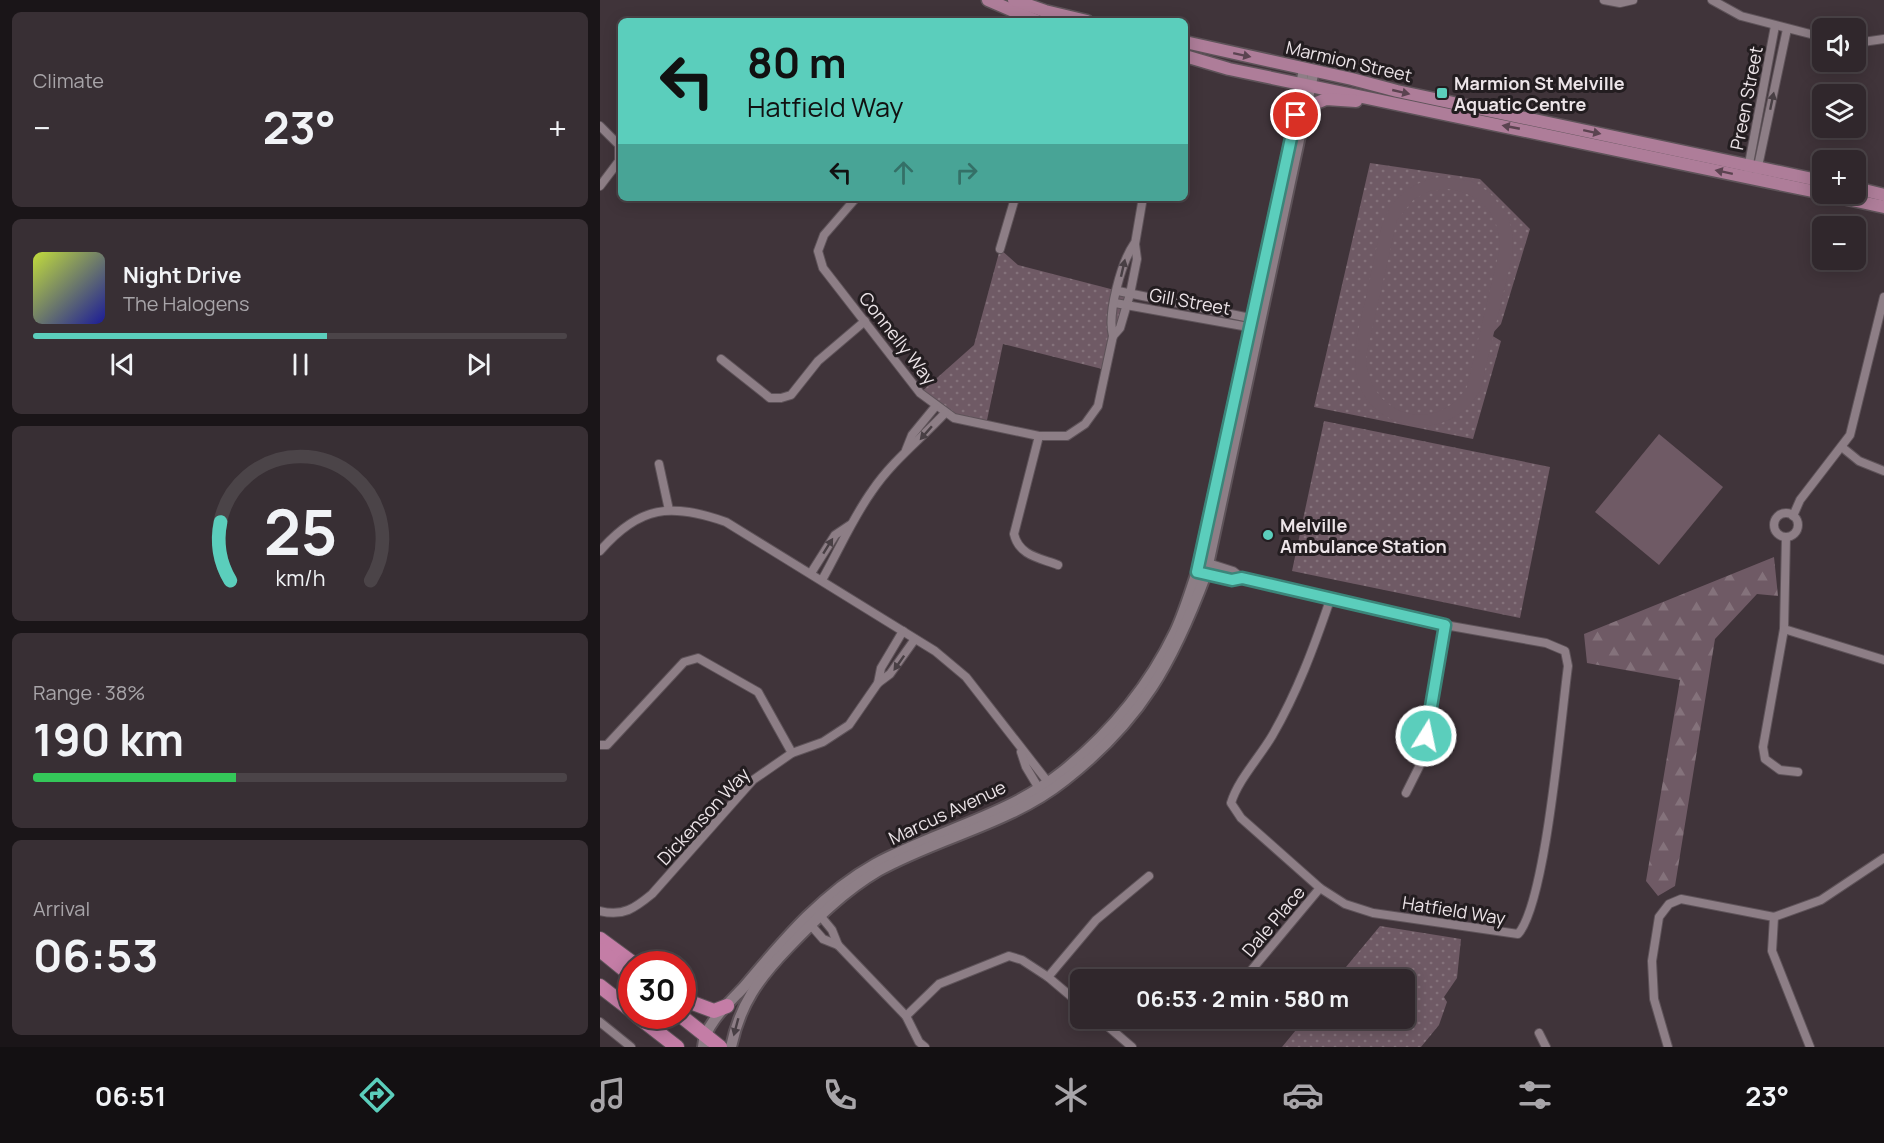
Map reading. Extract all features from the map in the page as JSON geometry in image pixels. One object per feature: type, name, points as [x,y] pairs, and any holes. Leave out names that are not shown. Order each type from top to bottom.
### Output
[{"type":"highway","points":[[600,939],[618,952]]},
{"type":"highway","points":[[600,950],[618,965]]},
{"type":"highway","points":[[600,986],[618,1000]]},
{"type":"highway","points":[[696,1004],[714,1011],[727,1006]]},
{"type":"highway","points":[[654,1029],[677,1047]]},
{"type":"highway","points":[[693,1029],[705,1041],[720,1047]]},
{"type":"main road","points":[[988,0],[1029,18]]},
{"type":"main road","points":[[1014,0],[1074,18]]},
{"type":"main road","name":"Marmion Street","points":[[1188,43],[1752,172],[1812,190]]},
{"type":"main road","name":"Marmion Street","points":[[1188,57],[1229,69],[1405,105],[1752,172],[1812,180]]},
{"type":"main road","points":[[1306,107],[1326,99],[1405,105]]},
{"type":"main road","points":[[1866,190],[1884,195]]},
{"type":"main road","name":"Marmion Street","points":[[1866,203],[1884,207]]},
{"type":"street","points":[[1604,0],[1620,3],[1633,0]]},
{"type":"street","points":[[1712,0],[1741,16],[1812,35]]},
{"type":"street","name":"Preen Street","points":[[1752,172],[1775,26]]},
{"type":"street","name":"Preen Street","points":[[1752,172],[1787,29]]},
{"type":"street","points":[[1866,42],[1884,39]]},
{"type":"street","name":"Marcus Avenue","points":[[705,1041],[727,1006],[807,921],[874,865],[980,820],[1045,788],[1110,729],[1150,676],[1175,631],[1202,568],[1309,69]]},
{"type":"street","name":"Marcus Avenue","points":[[1255,323],[1306,107],[1306,84]]},
{"type":"street","points":[[600,126],[618,144]]},
{"type":"street","points":[[600,186],[618,162]]},
{"type":"street","name":"Connelly Way","points":[[853,201],[824,235],[818,251],[823,268],[920,393],[935,407],[954,418],[1039,436],[1067,436],[1085,424],[1098,406],[1113,336],[1110,324],[1125,257],[1134,244]]},
{"type":"street","points":[[1000,249],[1014,201]]},
{"type":"street","name":"Connelly Way","points":[[1113,336],[1120,328],[1130,294],[1137,259],[1134,244],[1141,201]]},
{"type":"street","name":"Gill Street","points":[[1118,291],[1255,323]]},
{"type":"street","points":[[1793,516],[1800,500],[1843,448],[1853,427],[1884,297]]},
{"type":"street","name":"Gill Street","points":[[1115,303],[1255,323]]},
{"type":"street","points":[[721,359],[770,398],[781,398],[791,395],[818,361],[865,321]]},
{"type":"street","points":[[1875,333],[1884,335]]},
{"type":"street","points":[[905,451],[912,435],[935,407]]},
{"type":"street","points":[[822,580],[845,540],[850,525],[873,489],[905,451],[919,441],[945,413]]},
{"type":"street","points":[[1039,436],[1014,534],[1016,544],[1024,552],[1059,565]]},
{"type":"street","points":[[1843,448],[1859,461],[1884,471]]},
{"type":"street","points":[[659,464],[669,510]]},
{"type":"street","points":[[600,551],[637,519],[669,510],[692,510],[726,522],[935,651],[966,677],[1021,750],[1026,767],[1045,788]]},
{"type":"street","points":[[1780,515],[1793,516],[1797,520],[1798,529],[1792,536],[1786,537],[1776,531],[1775,522],[1780,515]]},
{"type":"street","points":[[811,573],[835,535],[850,525]]},
{"type":"street","points":[[1786,537],[1784,629],[1763,747],[1765,759],[1780,770],[1798,772]]},
{"type":"street","name":"Hatfield Way","points":[[1202,568],[1233,571],[1242,578],[1330,600],[1445,625],[1546,643],[1565,651],[1568,666],[1542,861],[1526,926],[1518,934],[1373,913],[1345,904],[1320,888],[1241,818],[1231,803],[1234,791],[1272,736],[1303,677],[1330,600]]},
{"type":"street","points":[[1406,793],[1423,759],[1445,625]]},
{"type":"street","points":[[1784,629],[1884,660]]},
{"type":"street","name":"Dickenson Way","points":[[878,683],[881,668],[903,631]]},
{"type":"street","name":"Dickenson Way","points":[[600,911],[614,915],[633,910],[652,894],[753,780],[792,753],[823,742],[849,725],[878,683],[890,674],[915,639]]},
{"type":"street","points":[[600,745],[607,746],[684,662],[698,658],[758,692],[792,753]]},
{"type":"street","points":[[1657,1047],[1667,1045],[1654,999],[1652,961],[1659,917],[1669,904],[1681,899],[1774,917],[1821,900],[1884,858]]},
{"type":"street","points":[[1048,977],[1096,920],[1149,876]]},
{"type":"street","name":"Dale Place","points":[[1252,969],[1320,888]]},
{"type":"street","points":[[818,912],[832,930],[838,945],[906,1016],[919,1042],[925,1047]]},
{"type":"street","points":[[1774,917],[1772,951],[1810,1047]]},
{"type":"street","points":[[807,921],[823,939],[838,945]]},
{"type":"street","name":"Marcus Avenue","points":[[731,1047],[746,1000],[807,921]]},
{"type":"street","points":[[906,1016],[939,984],[1009,957],[1022,960],[1048,977],[1070,996]]},
{"type":"street","points":[[600,1022],[631,1047]]},
{"type":"street","points":[[1111,1029],[1132,1047]]},
{"type":"street","points":[[1539,1033],[1545,1047]]},
{"type":"green space","points":[[1370,163],[1480,179],[1530,229],[1501,324],[1491,335],[1501,341],[1473,439],[1314,407]]},
{"type":"green space","points":[[1440,177],[1471,181],[1489,192],[1508,216],[1513,236],[1512,257],[1480,391],[1475,399],[1455,417],[1438,424],[1419,426],[1402,423],[1377,410],[1366,397],[1359,383],[1355,353],[1360,321],[1385,217],[1401,195],[1415,185]],"holes":[[[1448,189],[1460,191],[1488,209],[1498,228],[1499,240],[1499,252],[1467,387],[1454,402],[1438,412],[1421,415],[1405,412],[1390,405],[1377,393],[1369,376],[1366,356],[1397,220],[1414,199],[1430,191]]]},
{"type":"green space","points":[[1000,249],[1018,265],[1130,294],[1106,370],[1003,344],[986,425],[954,418],[920,393],[974,345]]},
{"type":"green space","points":[[1324,421],[1550,467],[1520,618],[1292,571]]},
{"type":"green space","points":[[1659,434],[1723,487],[1659,565],[1595,512]]},
{"type":"green space","points":[[1774,557],[1778,596],[1757,594],[1715,639],[1675,886],[1658,896],[1646,881],[1680,680],[1587,663],[1584,634]]},
{"type":"green space","points":[[1380,926],[1461,939],[1457,978],[1444,997],[1447,1002],[1439,1025],[1421,1047],[1282,1047],[1297,1029],[1415,1029],[1415,969],[1344,969]]},
{"type":"place","name":"Marmion St Melville Aquatic Centre","points":[[1442,93]]},
{"type":"place","name":"Melville Ambulance Station","points":[[1268,535]]},
{"type":"route","points":[[1296,115],[1197,572],[1232,580],[1242,578],[1445,625],[1426,736]]}]
